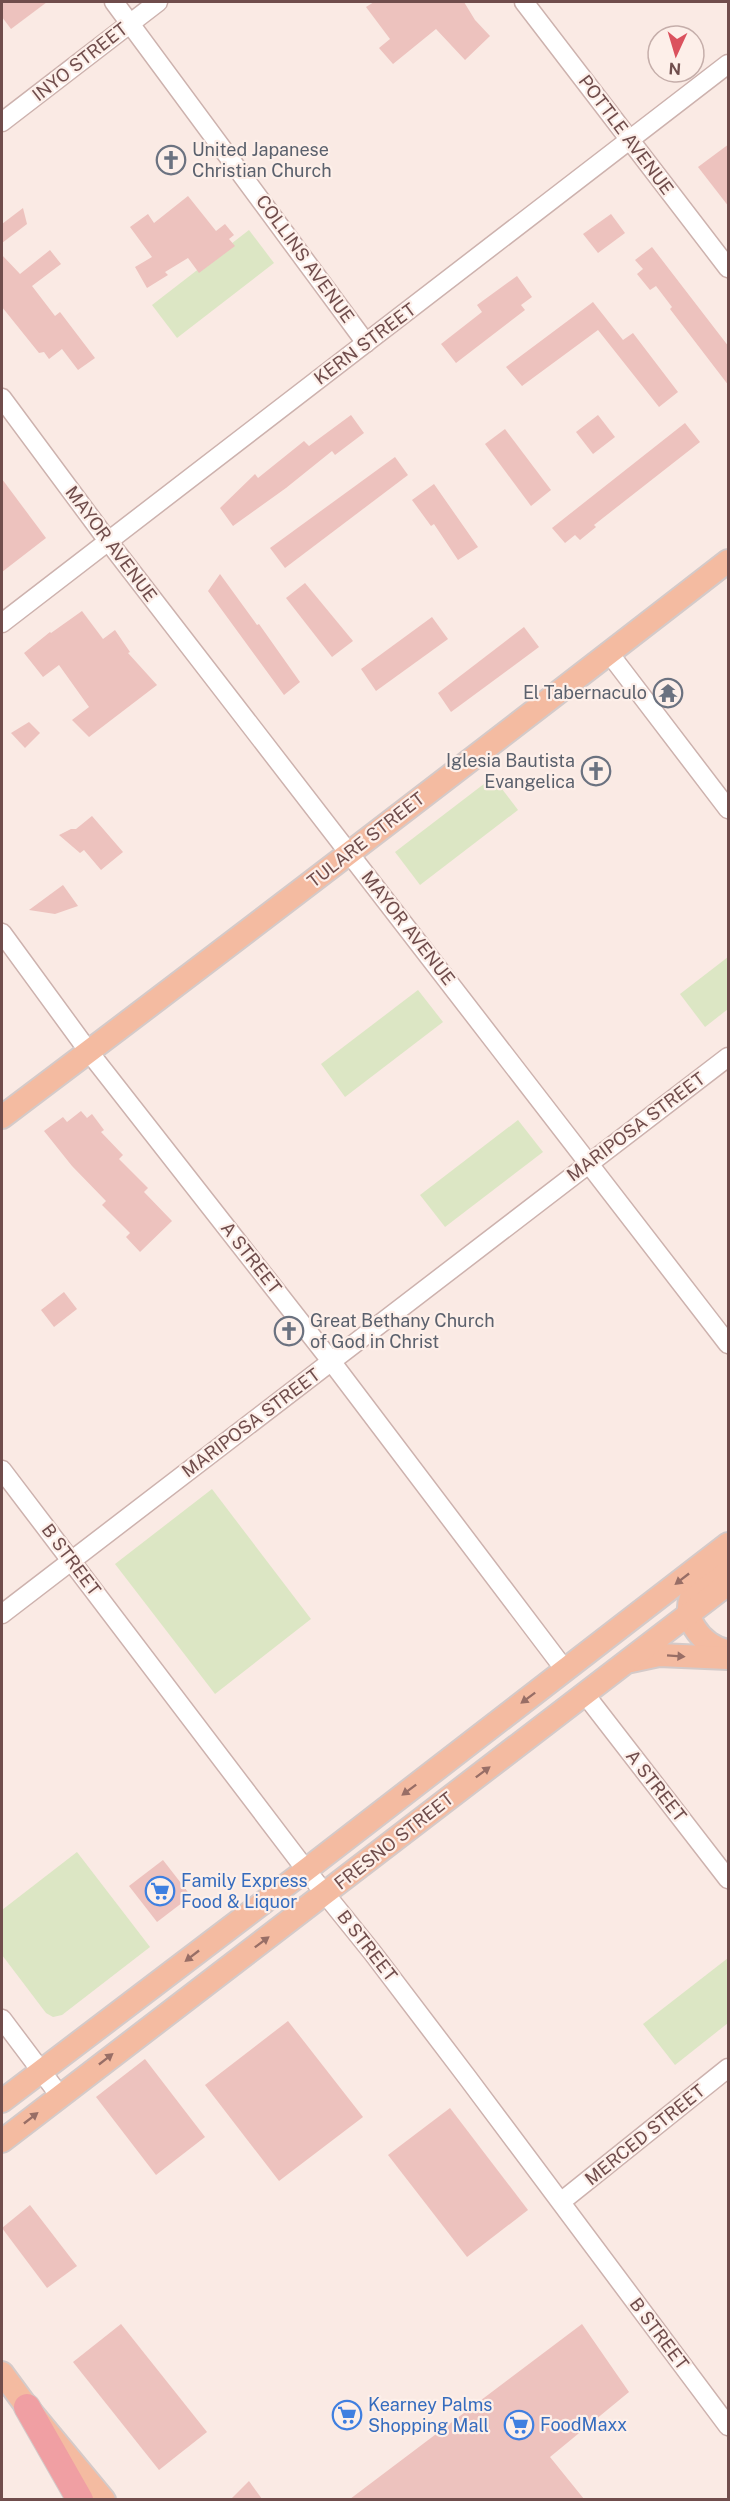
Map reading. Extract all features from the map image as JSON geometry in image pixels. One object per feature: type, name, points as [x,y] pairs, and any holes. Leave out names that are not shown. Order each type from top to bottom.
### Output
[{"type":"highway","points":[[27,2407],[80,2499]]},
{"type":"main road","name":"TULARE STREET","points":[[2,1117],[350,854],[465,762],[729,561]]},
{"type":"main road","name":"FRESNO STREET","points":[[2,2101],[729,1544]]},
{"type":"main road","points":[[729,1556],[709,1578],[696,1588],[689,1601],[689,1615],[697,1632],[716,1649],[729,1651]]},
{"type":"main road","name":"FRESNO STREET","points":[[2,2141],[729,1584]]},
{"type":"main road","points":[[624,1663],[659,1655],[729,1658]]},
{"type":"main road","points":[[2,2373],[27,2407],[104,2499]]},
{"type":"street","name":"COLLINS AVENUE","points":[[114,2],[366,342]]},
{"type":"street","name":"INYO STREET","points":[[2,122],[158,2]]},
{"type":"street","name":"POTTLE AVENUE","points":[[524,2],[729,268]]},
{"type":"street","name":"KERN STREET","points":[[2,623],[729,64]]},
{"type":"street","name":"MAYOR AVENUE","points":[[2,398],[108,541],[729,1344]]},
{"type":"street","points":[[609,653],[729,809]]},
{"type":"street","name":"A STREET","points":[[2,933],[89,1052],[331,1361],[565,1670]]},
{"type":"street","name":"MARIPOSA STREET","points":[[2,1614],[729,1057]]},
{"type":"street","name":"B STREET","points":[[2,1470],[306,1870],[562,2201],[729,2426]]},
{"type":"street","name":"A STREET","points":[[584,1693],[729,1880]]},
{"type":"street","points":[[2,2019],[60,2096]]},
{"type":"street","name":"MERCED STREET","points":[[562,2201],[729,2068]]},
{"type":"green space","points":[[249,230],[274,263],[177,338],[152,305]]},
{"type":"green space","points":[[493,777],[518,810],[420,885],[395,852]]},
{"type":"green space","points":[[728,957],[728,1009],[705,1027],[680,994]]},
{"type":"green space","points":[[418,990],[443,1022],[345,1097],[321,1064]]},
{"type":"green space","points":[[518,1120],[543,1152],[445,1227],[420,1195]]},
{"type":"green space","points":[[212,1489],[311,1619],[215,1694],[115,1564]]},
{"type":"green space","points":[[77,1852],[150,1947],[62,2015],[53,2017],[46,2013],[2,1955],[2,1910]]},
{"type":"green space","points":[[728,1958],[728,2023],[675,2065],[643,2024]]},
{"type":"building","points":[[2,2],[47,2],[11,29],[2,17]]},
{"type":"building","points":[[374,2],[464,2],[475,20],[490,36],[465,60],[436,29],[393,64],[379,48],[390,39],[366,7]]},
{"type":"building","points":[[729,144],[729,207],[698,167]]},
{"type":"building","points":[[188,196],[216,231],[225,224],[234,235],[229,239],[235,246],[199,273],[188,258],[165,272],[168,275],[147,288],[135,267],[152,257],[130,227],[148,214],[154,223]]},
{"type":"building","points":[[23,208],[27,224],[2,243],[2,224]]},
{"type":"building","points":[[611,214],[625,233],[598,253],[583,234]]},
{"type":"building","points":[[652,247],[729,347],[729,386],[670,309],[672,307],[656,286],[650,290],[637,274],[643,269],[635,260]]},
{"type":"building","points":[[50,250],[61,264],[32,286],[55,316],[60,312],[95,358],[78,370],[62,349],[49,359],[44,352],[39,353],[2,307],[2,255],[20,274]]},
{"type":"building","points":[[517,276],[532,297],[521,305],[525,310],[456,363],[441,344],[482,312],[477,305]]},
{"type":"building","points":[[593,302],[623,340],[633,333],[678,392],[659,407],[598,330],[522,386],[506,367]]},
{"type":"building","points":[[351,415],[364,433],[335,455],[332,451],[233,526],[220,508],[255,474],[258,478],[304,441],[309,446]]},
{"type":"building","points":[[598,415],[615,437],[593,454],[576,432]]},
{"type":"building","points":[[685,423],[700,442],[594,525],[596,527],[580,540],[575,535],[565,543],[552,528]]},
{"type":"building","points":[[505,429],[551,490],[531,506],[485,444]]},
{"type":"building","points":[[395,457],[408,475],[285,568],[270,548]]},
{"type":"building","points":[[2,479],[46,538],[2,572]]},
{"type":"building","points":[[434,484],[478,547],[458,560],[434,524],[431,526],[412,500]]},
{"type":"building","points":[[220,574],[300,682],[284,695],[208,591]]},
{"type":"building","points":[[305,583],[353,641],[332,657],[286,598]]},
{"type":"building","points":[[82,611],[103,639],[115,630],[130,652],[128,653],[157,685],[89,737],[72,720],[89,707],[59,665],[43,677],[24,653]]},
{"type":"building","points":[[432,617],[448,639],[376,691],[361,669]]},
{"type":"building","points":[[524,627],[539,647],[451,712],[438,693]]},
{"type":"building","points":[[29,722],[40,733],[25,748],[11,733]]},
{"type":"building","points":[[92,816],[123,852],[101,870],[84,850],[80,853],[59,835],[76,829]]},
{"type":"building","points":[[63,885],[78,906],[55,914],[29,910]]},
{"type":"building","points":[[81,1111],[87,1118],[92,1114],[104,1130],[101,1132],[123,1155],[119,1159],[148,1188],[144,1192],[172,1221],[140,1252],[126,1237],[130,1233],[102,1205],[106,1201],[72,1166],[44,1131],[63,1117],[67,1122]]},
{"type":"building","points":[[64,1292],[77,1309],[54,1327],[41,1310]]},
{"type":"building","name":"Family Express Food & Liquor","points":[[163,1860],[191,1896],[157,1922],[129,1886]]},
{"type":"building","points":[[288,2021],[363,2117],[279,2181],[205,2085]]},
{"type":"building","points":[[145,2059],[205,2137],[156,2175],[96,2097]]},
{"type":"building","points":[[450,2108],[528,2210],[467,2257],[388,2155]]},
{"type":"building","points":[[30,2205],[77,2266],[47,2288],[2,2228]]},
{"type":"building","points":[[121,2324],[207,2432],[159,2470],[73,2362]]},
{"type":"building","name":"FoodMaxx","points":[[582,2324],[629,2392],[550,2457],[584,2499],[350,2499]]},
{"type":"building","points":[[249,2481],[262,2499],[231,2499]]},
{"type":"place","name":"United Japanese Christian Church","points":[[171,160]]},
{"type":"place","name":"El Tabernaculo","points":[[668,693]]},
{"type":"place","name":"Iglesia Bautista Evangelica","points":[[596,771]]},
{"type":"place","name":"Great Bethany Church of God in Christ","points":[[289,1331]]},
{"type":"place","name":"Family Express Food & Liquor","points":[[160,1891]]},
{"type":"place","name":"Kearney Palms Shopping Mall","points":[[347,2415]]},
{"type":"place","name":"FoodMaxx","points":[[519,2425]]}]
